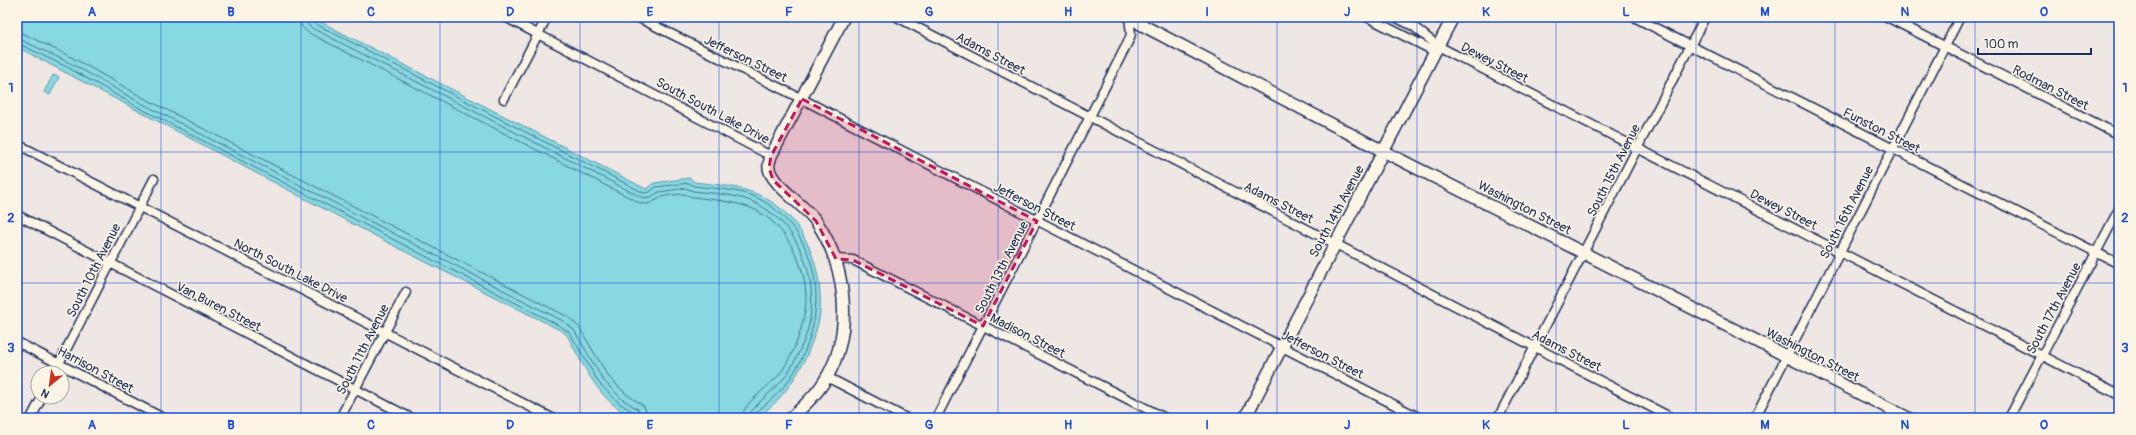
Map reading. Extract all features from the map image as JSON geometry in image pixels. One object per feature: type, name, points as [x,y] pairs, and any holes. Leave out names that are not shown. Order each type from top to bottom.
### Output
[{"type":"street","name":"South South Lake Drive","points":[[505,17],[771,156],[769,168],[773,180],[802,205],[816,221],[836,259],[841,281],[843,326],[838,348],[827,377]]},
{"type":"street","points":[[504,99],[547,17]]},
{"type":"street","name":"Jefferson Street","points":[[637,17],[802,99],[1420,418]]},
{"type":"street","points":[[771,156],[844,17]]},
{"type":"street","name":"Adams Street","points":[[896,17],[1672,418]]},
{"type":"street","name":"South 13th Avenue","points":[[936,418],[1038,222],[1130,40],[1130,17]]},
{"type":"street","name":"Washington Street","points":[[1130,17],[1142,25],[1383,151],[1908,418]]},
{"type":"street","name":"Dewey Street","points":[[1367,17],[1430,49],[1438,46]]},
{"type":"street","name":"Dewey Street","points":[[1395,17],[1413,26],[1438,46],[2119,395]]},
{"type":"street","name":"South 14th Avenue","points":[[1245,418],[1453,17]]},
{"type":"street","name":"Funston Street","points":[[1634,17],[2119,264]]},
{"type":"street","name":"South 15th Avenue","points":[[1498,418],[1705,17]]},
{"type":"street","name":"Rodman Street","points":[[1888,17],[2119,135]]},
{"type":"street","name":"South 16th Avenue","points":[[1755,418],[1960,17]]},
{"type":"street","name":"North South Lake Drive","points":[[17,144],[552,418]]},
{"type":"street","name":"South 10th Avenue","points":[[59,363],[154,179]]},
{"type":"street","name":"South 17th Avenue","points":[[2009,418],[2119,210]]},
{"type":"street","name":"Van Buren Street","points":[[17,215],[411,418]]},
{"type":"street","name":"Madison Street","points":[[836,259],[853,260],[1165,418]]},
{"type":"street","name":"South 11th Avenue","points":[[340,418],[406,292]]},
{"type":"street","name":"Harrison Street","points":[[17,342],[163,418]]},
{"type":"street","points":[[791,418],[817,392],[827,377],[906,418]]},
{"type":"street","points":[[31,418],[38,405]]},
{"type":"highlighted area","points":[[802,99],[1037,221],[983,326],[853,260],[836,259],[816,221],[773,180],[769,168],[771,156]]},
{"type":"water","points":[[17,17],[311,17],[646,189],[654,183],[690,178],[694,182],[731,187],[757,194],[779,207],[791,218],[809,246],[814,262],[820,295],[820,312],[817,328],[807,355],[786,390],[772,406],[756,417],[736,419],[654,419],[635,417],[612,403],[602,393],[586,371],[567,335],[560,330],[404,251],[17,47]]},
{"type":"water","points":[[53,75],[59,77],[50,95],[44,92]]}]
